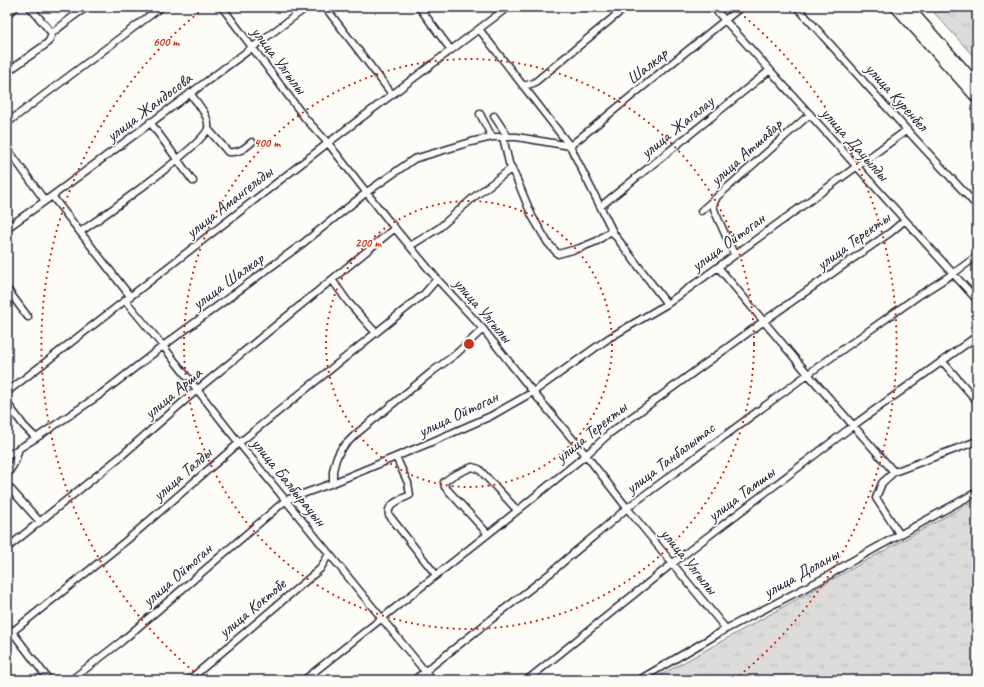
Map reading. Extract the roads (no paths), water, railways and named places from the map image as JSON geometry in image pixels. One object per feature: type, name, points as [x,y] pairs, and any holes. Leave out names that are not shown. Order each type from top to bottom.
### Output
[{"type":"highway","points":[[896,7],[977,98]]},
{"type":"highway","points":[[908,7],[977,85]]},
{"type":"street","points":[[7,14],[16,7]]},
{"type":"street","points":[[30,7],[50,31],[53,32]]},
{"type":"street","points":[[7,72],[45,45],[49,41],[53,32],[81,10],[88,7]]},
{"type":"street","points":[[7,123],[161,7]]},
{"type":"street","name":"улица Улгылы","points":[[222,7],[305,118],[328,143],[410,246],[483,329],[726,629]]},
{"type":"street","name":"улица Жандосова","points":[[7,228],[307,7]]},
{"type":"street","points":[[325,7],[392,94]]},
{"type":"street","points":[[419,7],[451,50]]},
{"type":"street","name":"улица Амангельды","points":[[7,392],[328,143],[508,7]]},
{"type":"street","points":[[523,86],[534,83],[626,7]]},
{"type":"street","name":"улица Дауылды","points":[[713,7],[977,300]]},
{"type":"street","name":"Шалкар","points":[[570,146],[741,7]]},
{"type":"street","name":"улица Куренбел","points":[[797,7],[977,206]]},
{"type":"street","points":[[479,29],[570,146],[612,230],[667,304]]},
{"type":"street","name":"улица Жагалау","points":[[601,206],[770,70]]},
{"type":"street","points":[[80,232],[130,197],[197,143],[208,129],[208,120],[190,93]]},
{"type":"street","points":[[480,114],[492,137]]},
{"type":"street","name":"улица Атшабар","points":[[701,211],[810,114]]},
{"type":"street","points":[[494,116],[505,137],[512,168],[532,216],[548,243],[558,254],[580,248],[597,241],[612,230]]},
{"type":"street","points":[[150,122],[178,158],[182,167],[193,181]]},
{"type":"street","points":[[208,129],[228,152],[236,153],[244,149],[252,142]]},
{"type":"street","name":"улица Ойтоган","points":[[71,680],[122,640],[286,500],[333,483],[491,416],[533,392],[609,338],[667,304],[907,130]]},
{"type":"street","name":"улица Шалкар","points":[[7,456],[101,394],[163,346],[302,244],[367,192],[414,159],[492,137],[524,138],[570,146]]},
{"type":"street","points":[[7,148],[45,201]]},
{"type":"street","points":[[410,246],[439,228],[474,196],[512,168]]},
{"type":"street","points":[[52,196],[130,296]]},
{"type":"street","points":[[716,197],[713,205],[734,254]]},
{"type":"street","name":"улица Теректы","points":[[304,680],[518,510],[586,455],[610,433],[905,220]]},
{"type":"street","name":"улица Арша","points":[[7,548],[120,457],[198,390],[358,260],[395,228]]},
{"type":"street","name":"улица Танбалытас","points":[[414,680],[553,571],[571,554],[612,522],[627,508],[808,374],[977,256]]},
{"type":"street","points":[[718,267],[808,374],[894,472]]},
{"type":"street","name":"улица Талды","points":[[10,634],[127,540],[239,443],[424,294],[438,279]]},
{"type":"street","points":[[333,280],[348,302],[376,333]]},
{"type":"street","points":[[7,289],[28,317]]},
{"type":"street","name":"улица Балбырауын","points":[[125,300],[381,619],[432,680]]},
{"type":"street","points":[[333,483],[333,471],[336,459],[341,449],[356,434],[456,354],[483,329]]},
{"type":"street","name":"улица Тамшы","points":[[527,680],[673,563],[854,425],[977,336]]},
{"type":"street","points":[[943,362],[977,401]]},
{"type":"street","points":[[7,403],[24,426],[36,438]]},
{"type":"street","points":[[900,535],[876,498],[882,483],[894,472],[977,441]]},
{"type":"street","points":[[7,475],[15,462],[19,448]]},
{"type":"street","points":[[396,457],[408,483],[410,495],[389,506],[389,515],[436,575]]},
{"type":"street","points":[[488,534],[445,486],[444,482],[452,476],[472,467],[479,469],[518,510]]},
{"type":"street","points":[[7,485],[40,522]]},
{"type":"street","name":"улица Доланы","points":[[639,680],[726,629],[828,576],[845,565],[977,492]]},
{"type":"street","name":"улица Коктобе","points":[[189,680],[320,569],[329,554]]},
{"type":"street","points":[[7,625],[10,634],[49,680]]}]
